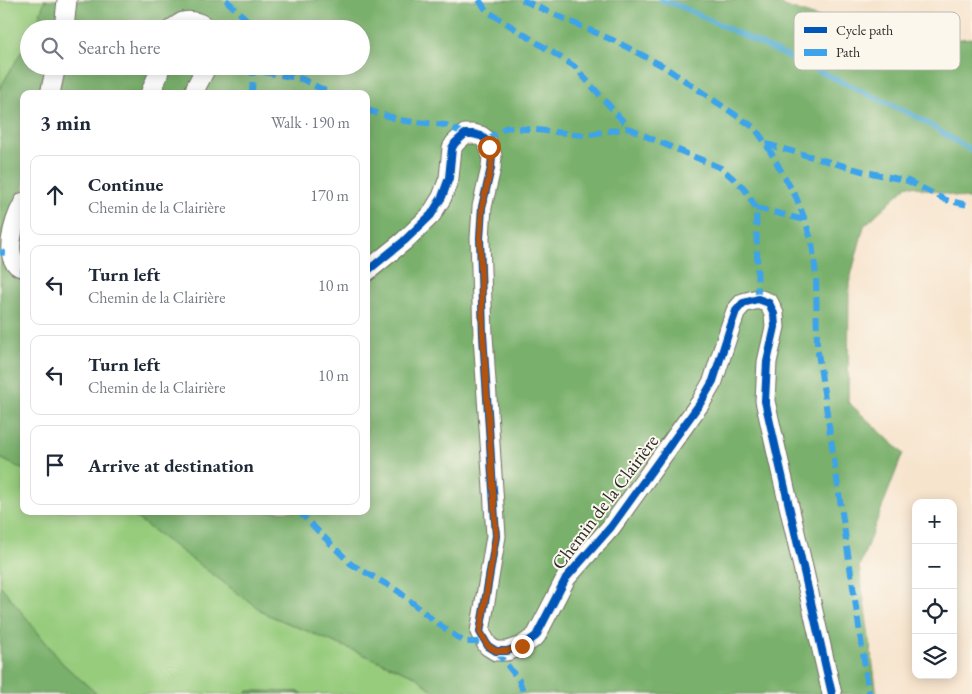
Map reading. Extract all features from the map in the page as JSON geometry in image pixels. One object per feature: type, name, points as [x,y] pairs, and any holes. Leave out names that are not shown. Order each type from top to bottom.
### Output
[{"type":"street","points":[[65,20],[67,0]]},
{"type":"street","points":[[51,90],[54,75]]},
{"type":"street","points":[[152,90],[158,75]]},
{"type":"street","points":[[195,90],[202,75]]},
{"type":"street","name":"Chemin de la Clairière","points":[[370,269],[404,241],[431,214],[442,197],[449,178],[452,148],[455,143],[465,134],[481,136],[486,140],[492,156],[482,207],[480,238],[483,335],[496,536],[480,632],[488,646],[496,651],[507,651],[522,646],[536,636],[566,578],[611,526],[702,402],[713,381],[736,312],[743,303],[758,298],[769,303],[774,314],[775,327],[768,362],[765,401],[832,694]]},
{"type":"street","points":[[20,210],[4,243],[8,261],[20,267]]},
{"type":"green space","points":[[0,0],[45,0],[38,20],[20,20],[20,54],[0,88]]},
{"type":"green space","points":[[45,0],[767,0],[802,12],[794,12],[794,70],[960,70],[960,39],[972,38],[972,200],[908,185],[864,226],[849,283],[848,402],[903,453],[859,567],[877,694],[437,694],[415,676],[266,614],[132,515],[370,515],[370,90],[20,90],[20,468],[0,458],[0,88],[20,54],[20,75],[370,75],[370,20],[38,20]]},
{"type":"green space","points":[[0,458],[20,468],[20,515],[132,515],[266,614],[415,676],[437,694],[303,694],[300,692],[247,691],[248,694],[97,694],[63,664],[0,585]]},
{"type":"green space","points":[[0,585],[63,664],[97,694],[0,694]]},
{"type":"green space","points":[[247,691],[300,692],[303,694],[248,694]]},
{"type":"waterway","points":[[661,0],[682,7],[794,59]]},
{"type":"waterway","points":[[817,70],[917,117],[972,151]]},
{"type":"marked path","points":[[226,0],[246,20]]},
{"type":"marked path","points":[[479,0],[487,11],[574,66],[629,128],[721,168],[744,188],[756,208],[758,299]]},
{"type":"marked path","points":[[522,0],[619,43],[663,66],[755,128],[796,197],[812,243],[816,275],[817,346],[869,694]]},
{"type":"marked path","points":[[252,90],[253,75]]},
{"type":"marked path","points":[[280,75],[302,79],[323,90]]},
{"type":"marked path","points":[[370,111],[405,121],[446,125],[465,134]]},
{"type":"marked path","points":[[486,140],[507,127],[584,135],[629,128]]},
{"type":"marked path","points":[[766,144],[862,171],[908,181],[946,200],[972,206]]},
{"type":"marked path","points":[[756,208],[805,220]]},
{"type":"marked path","points":[[0,252],[5,253]]},
{"type":"marked path","points":[[302,515],[351,564],[398,591],[464,642],[477,642],[487,646]]},
{"type":"marked path","points":[[496,651],[519,680],[524,694]]},
{"type":"cycle path","points":[[370,269],[404,241],[431,215],[442,197],[449,178],[452,148],[455,143],[465,134],[481,136],[486,140],[492,156],[482,207],[480,238],[483,335],[496,536],[480,632],[488,646],[496,651],[507,651],[522,646],[536,636],[566,578],[611,527],[701,402],[713,381],[736,311],[743,303],[758,299],[769,303],[774,314],[775,327],[767,362],[765,401],[832,694]]},
{"type":"route","points":[[489,147],[492,156],[491,168],[482,207],[480,238],[483,335],[496,536],[480,632],[488,646],[496,651],[507,651],[522,646]]}]
